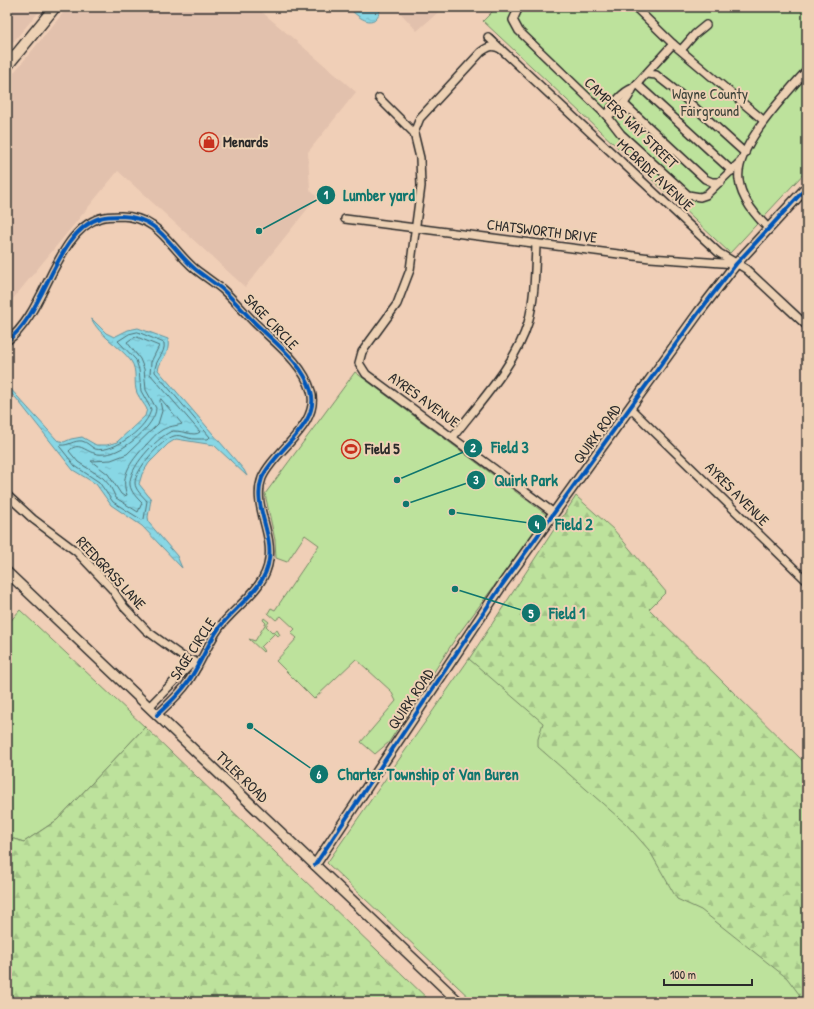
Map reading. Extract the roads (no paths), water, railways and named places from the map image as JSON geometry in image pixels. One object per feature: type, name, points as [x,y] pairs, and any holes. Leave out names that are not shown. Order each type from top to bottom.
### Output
[{"type":"main road","points":[[7,66],[55,7]]},
{"type":"street","name":"CAMPERS WAY STREET","points":[[518,7],[513,20],[519,31],[607,116],[621,134],[688,194],[700,198],[706,195],[740,162]]},
{"type":"street","points":[[635,7],[673,44],[763,120]]},
{"type":"street","points":[[681,50],[695,34],[706,25]]},
{"type":"street","name":"MCBRIDE AVENUE","points":[[488,37],[719,253],[746,269],[807,326]]},
{"type":"street","points":[[607,116],[620,109],[635,86],[673,44]]},
{"type":"street","points":[[417,229],[421,168],[414,133],[420,118],[481,52],[489,46],[495,46],[501,49]]},
{"type":"street","points":[[769,229],[761,221],[743,194],[738,180],[740,162],[763,120],[807,70]]},
{"type":"street","points":[[647,74],[656,75],[680,94],[745,153]]},
{"type":"street","points":[[607,116],[610,109],[627,90],[635,86]]},
{"type":"street","points":[[635,86],[732,171]]},
{"type":"street","points":[[379,98],[414,133]]},
{"type":"street","points":[[624,104],[705,179],[712,182],[721,182]]},
{"type":"street","name":"QUIRK ROAD","points":[[315,865],[502,585],[631,409],[699,312],[736,264],[807,188]]},
{"type":"street","name":"SAGE CIRCLE","points":[[7,341],[22,327],[68,245],[80,230],[87,224],[101,217],[136,217],[160,231],[195,269],[223,290],[307,378],[312,394],[312,408],[301,430],[271,461],[262,480],[259,500],[268,536],[269,560],[264,576],[248,599],[219,628],[202,657],[149,707]]},
{"type":"street","name":"CHATSWORTH DRIVE","points":[[345,219],[650,258],[736,264]]},
{"type":"street","name":"AYRES AVENUE","points":[[417,229],[410,270],[403,293],[389,316],[362,352],[359,363],[366,374],[554,513]]},
{"type":"street","points":[[453,437],[514,355],[525,332],[532,303],[536,244]]},
{"type":"street","name":"AYRES AVENUE","points":[[631,409],[807,582]]},
{"type":"street","name":"REEDGRASS LANE","points":[[7,495],[33,519],[77,552],[112,590],[124,608],[147,630],[194,665]]},
{"type":"street","name":"TYLER ROAD","points":[[7,572],[459,1002]]},
{"type":"street","name":"SAGE CIRCLE","points":[[157,715],[187,683],[194,665]]},
{"type":"water","points":[[350,7],[377,7],[380,11],[374,20],[371,21],[362,19],[350,9]]},
{"type":"water","points":[[91,318],[106,333],[114,337],[128,330],[138,328],[168,339],[167,353],[159,365],[158,370],[244,470],[247,476],[214,445],[176,439],[168,444],[149,463],[142,474],[139,484],[151,499],[148,517],[149,523],[177,556],[182,568],[142,526],[111,505],[96,484],[73,470],[16,398],[7,390],[7,385],[57,440],[64,442],[82,437],[96,445],[107,445],[117,442],[145,416],[147,409],[137,393],[135,373],[131,361],[121,350],[104,336]]},
{"type":"place","name":"Menards","points":[[209,142]]},
{"type":"place","name":"Lumber yard","points":[[259,231]]},
{"type":"place","name":"Field 5","points":[[351,449]]},
{"type":"place","name":"Field 3","points":[[397,480]]},
{"type":"place","name":"Quirk Park","points":[[406,504]]},
{"type":"place","name":"Field 2","points":[[452,512]]},
{"type":"place","name":"Field 1","points":[[455,589]]},
{"type":"place","name":"Charter Township of Van Buren","points":[[250,726]]},
{"type":"park label","name":"Wayne County Fairground","points":[[710,102]]}]
